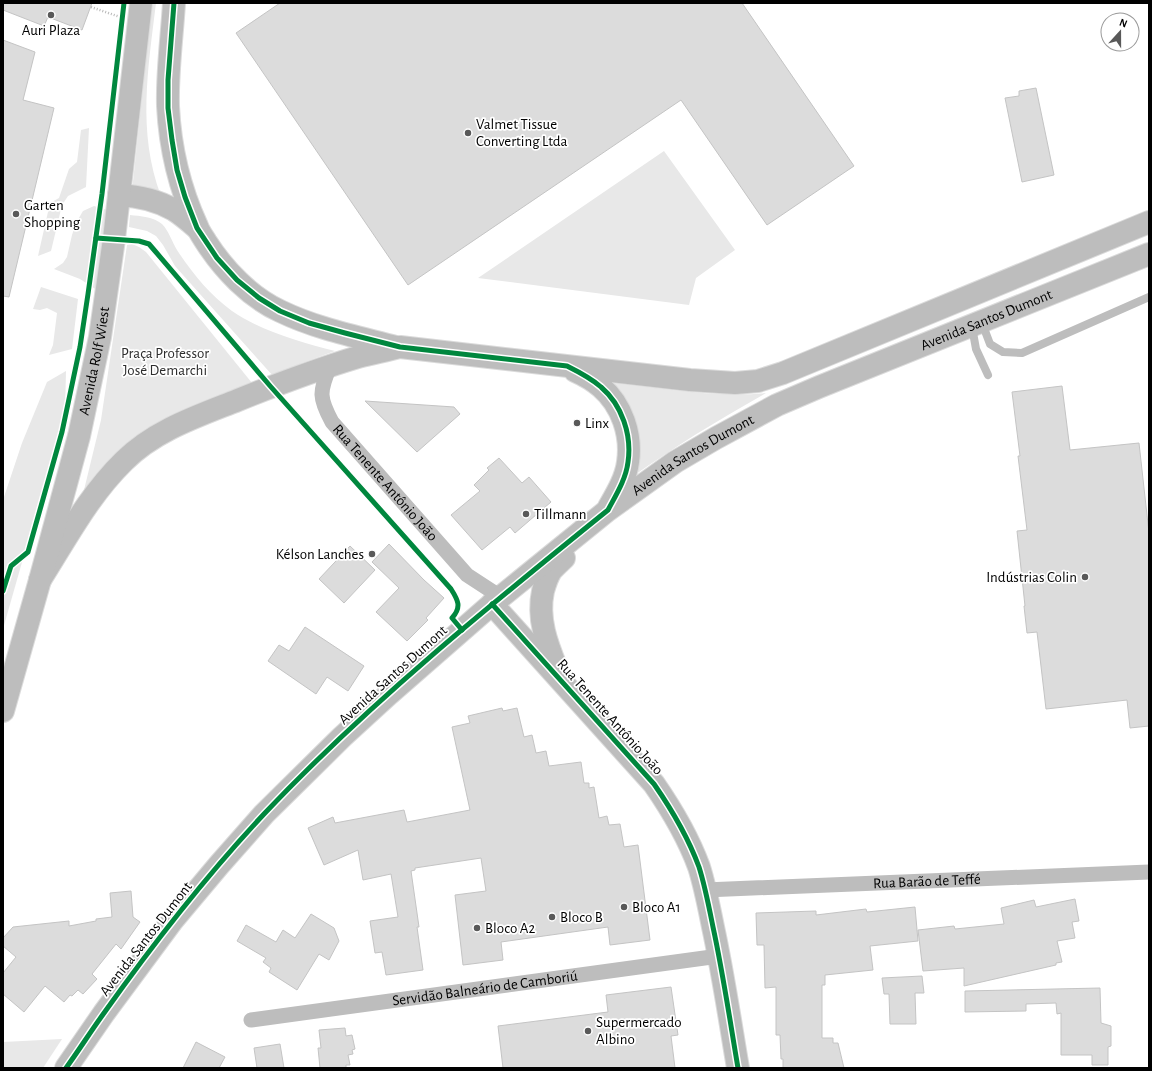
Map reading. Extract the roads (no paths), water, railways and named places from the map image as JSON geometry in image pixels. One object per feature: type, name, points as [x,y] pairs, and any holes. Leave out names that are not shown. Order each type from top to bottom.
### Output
[{"type":"main road","name":"Avenida Rolf Wiest","points":[[3,711],[79,436],[100,337],[119,195],[141,3]]},
{"type":"main road","points":[[174,3],[168,80],[168,108],[172,140],[177,170],[185,197],[197,228],[216,258],[237,280],[259,298],[280,311],[309,323],[400,347]]},
{"type":"main road","points":[[119,195],[137,196],[160,202],[175,210],[197,228]]},
{"type":"main road","name":"Avenida Santos Dumont","points":[[400,347],[690,380],[735,383],[758,381],[821,358],[1149,222]]},
{"type":"main road","name":"Avenida Santos Dumont","points":[[66,1068],[108,1007],[172,921],[264,814],[342,737],[395,689],[497,600],[608,510],[675,462],[722,434],[777,405],[1149,254]]},
{"type":"main road","points":[[40,580],[87,505],[124,460],[146,443],[172,427],[271,387],[330,366],[400,347]]},
{"type":"main road","points":[[567,366],[588,377],[613,399],[627,430],[629,446],[628,463],[618,493],[608,510]]},
{"type":"main road","points":[[563,683],[546,641],[541,619],[540,608],[546,580],[552,570],[566,556],[647,491],[675,462]]},
{"type":"main road","name":"Rua Tenente Antônio João","points":[[497,600],[563,683],[654,784],[678,822],[698,867],[705,890],[719,956],[738,1068]]},
{"type":"street","name":"Rua Tenente Antônio João","points":[[330,366],[323,381],[321,399],[332,422],[467,575],[484,586],[497,600]]},
{"type":"street","name":"Rua Barão de Teffé","points":[[705,890],[1149,872]]},
{"type":"street","name":"Servidão Balneário de Camboriú","points":[[251,1020],[719,956]]},
{"type":"lane","points":[[977,324],[990,344],[1003,352],[1022,353],[1149,297]]},
{"type":"lane","points":[[977,324],[976,349],[988,375]]},
{"type":"place","name":"Auri Plaza","points":[[51,15]]},
{"type":"place","name":"Valmet Tissue Converting Ltda","points":[[468,133]]},
{"type":"place","name":"Garten Shopping","points":[[16,214]]},
{"type":"place","name":"Linx","points":[[577,423]]},
{"type":"place","name":"Tillmann","points":[[526,514]]},
{"type":"place","name":"Kélson Lanches","points":[[372,554]]},
{"type":"place","name":"Indústrias Colin","points":[[1085,577]]},
{"type":"place","name":"Bloco A1","points":[[624,907]]},
{"type":"place","name":"Bloco B","points":[[552,917]]},
{"type":"place","name":"Bloco A2","points":[[477,928]]},
{"type":"place","name":"Supermercado Albino","points":[[588,1031]]},
{"type":"park label","name":"Praça Professor José Demarchi","points":[[165,362]]}]
